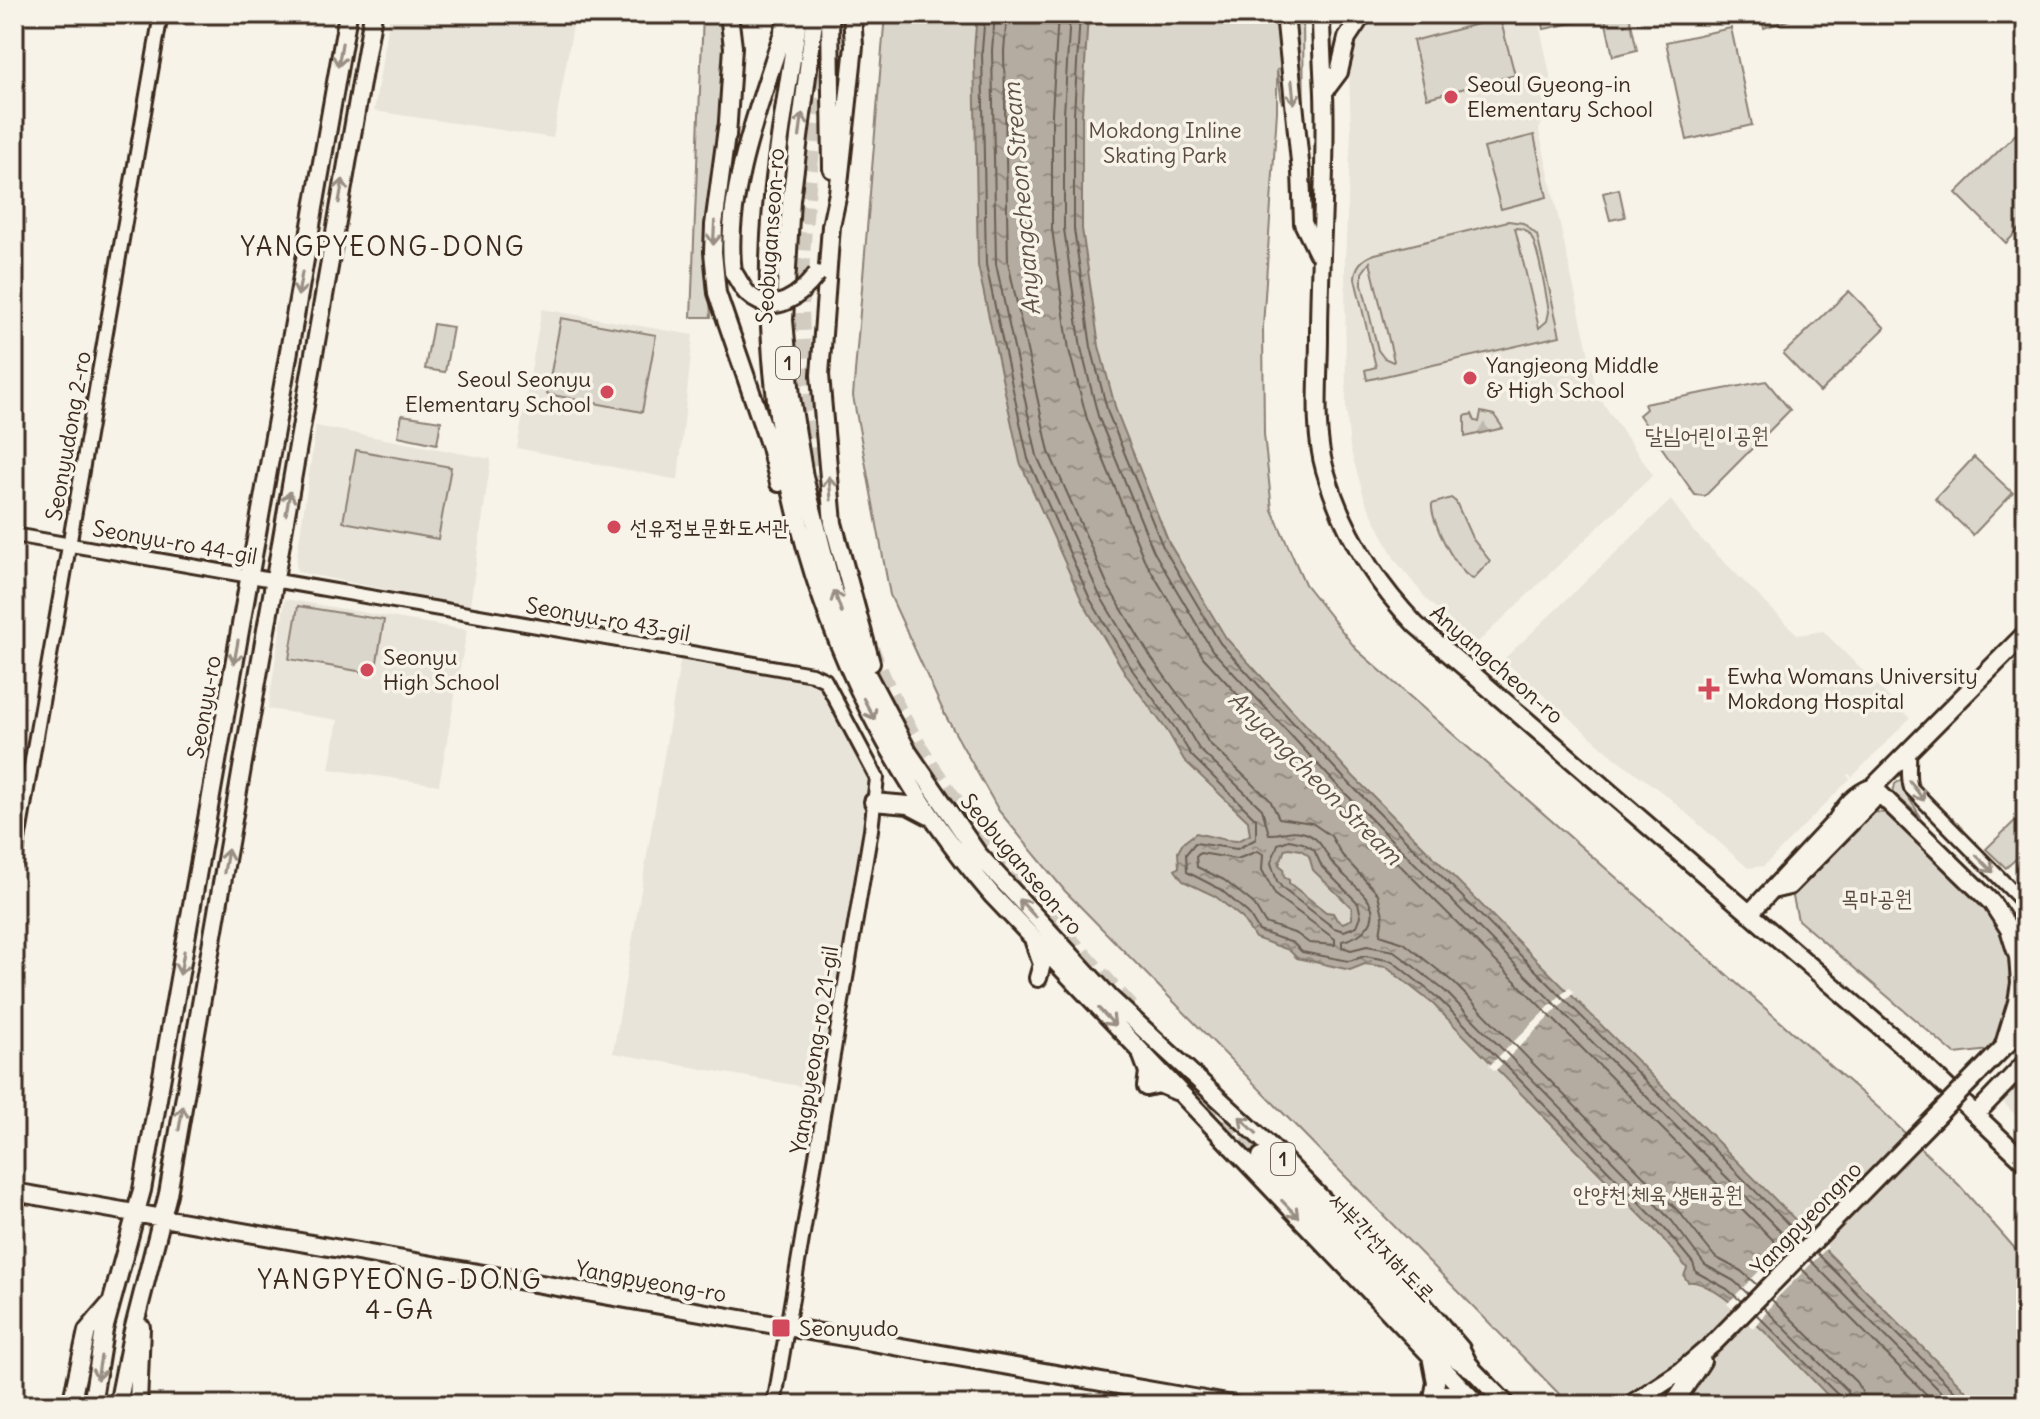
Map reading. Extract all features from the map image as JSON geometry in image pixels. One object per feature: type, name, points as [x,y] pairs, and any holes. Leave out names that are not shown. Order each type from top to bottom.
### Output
[{"type":"highway","name":"서부간선지하도로","points":[[1262,1157],[1452,1355],[1470,1367]]},
{"type":"main road","name":"Seonyu-ro","points":[[92,1405],[104,1330],[145,1174],[348,14]]},
{"type":"main road","points":[[118,1405],[132,1335],[162,1218],[373,14]]},
{"type":"main road","points":[[367,43],[379,14]]},
{"type":"main road","points":[[729,14],[733,47],[727,128],[714,225],[717,293],[770,447],[781,490],[801,532]]},
{"type":"main road","points":[[789,14],[740,179],[731,252],[733,272],[747,293],[759,300],[773,303],[792,300],[817,274],[830,253]]},
{"type":"main road","name":"Seobuganseon-ro","points":[[799,14],[773,201],[769,319],[778,414],[788,482],[811,573],[842,653],[868,708],[929,816],[971,871],[1034,941],[1043,946],[1474,1401]]},
{"type":"main road","name":"Seobuganseon-ro","points":[[815,14],[786,258],[784,320],[791,397],[804,477],[831,583],[859,659],[925,779],[970,843],[1006,886],[1109,997],[1272,1148],[1398,1277],[1461,1349],[1470,1367],[1507,1405]]},
{"type":"main road","points":[[830,14],[831,226],[820,375],[833,523],[880,699]]},
{"type":"main road","points":[[831,226],[838,193],[852,61],[852,14]]},
{"type":"main road","points":[[1285,14],[1303,223],[1319,256]]},
{"type":"main road","name":"Anyangcheon-ro","points":[[1321,14],[1324,92],[1319,256],[1320,430],[1324,466],[1335,501],[1367,566],[1416,625],[1912,1054],[2026,1163]]},
{"type":"main road","points":[[1324,92],[1339,72],[1347,38],[1363,14]]},
{"type":"main road","points":[[727,128],[734,226]]},
{"type":"main road","points":[[1749,914],[1859,792],[1873,787],[2026,633]]},
{"type":"main road","points":[[1873,787],[2002,915],[2018,957],[2020,983],[2003,1048]]},
{"type":"main road","points":[[873,802],[908,805],[929,816]]},
{"type":"main road","points":[[1034,941],[1042,964],[1038,978],[1051,975],[1073,981]]},
{"type":"main road","name":"Yangpyeongno","points":[[1630,1405],[1680,1372],[1714,1343],[2026,1027]]},
{"type":"main road","points":[[1977,1113],[2026,1062]]},
{"type":"main road","name":"Yangpyeong-ro","points":[[14,1192],[1233,1405]]},
{"type":"main road","points":[[71,1405],[87,1331],[112,1300]]},
{"type":"main road","points":[[138,1405],[140,1302]]},
{"type":"main road","points":[[1673,1405],[1714,1343]]},
{"type":"main road","points":[[1430,1354],[1436,1382],[1431,1401]]},
{"type":"main road","points":[[1431,1401],[1456,1391],[1474,1401]]},
{"type":"street","name":"Seonyudong 2-ro","points":[[14,864],[161,14]]},
{"type":"street","name":"Seonyu-ro 44-gil","points":[[14,535],[274,579]]},
{"type":"street","name":"Seonyu-ro 43-gil","points":[[274,579],[818,675],[825,680],[877,778]]},
{"type":"street","points":[[1909,752],[1911,788],[2026,905]]},
{"type":"street","name":"Yangpyeong-ro 21-gil","points":[[774,1405],[871,830],[877,778]]},
{"type":"shaded area","points":[[390,14],[575,14],[553,138],[374,111]]},
{"type":"shaded area","name":"Yangjeong Middle & High School","points":[[1378,14],[1537,14],[1554,93],[1539,130],[1598,396],[1653,475],[1476,644],[1429,602],[1395,560],[1365,500],[1350,448],[1346,408],[1345,261],[1351,133],[1349,71],[1356,40]]},
{"type":"shaded area","name":"Seoul Seonyu Elementary School","points":[[542,309],[693,335],[678,480],[517,448]]},
{"type":"shaded area","points":[[316,426],[491,459],[470,606],[297,572]]},
{"type":"shaded area","name":"Ewha Womans University Mokdong Hospital","points":[[1671,500],[1693,531],[1798,635],[1823,631],[1910,718],[1852,777],[1847,775],[1850,779],[1764,866],[1748,868],[1667,796],[1614,757],[1503,660]]},
{"type":"shaded area","name":"Seonyu High School","points":[[285,599],[467,630],[439,785],[329,769],[338,720],[268,709]]},
{"type":"shaded area","points":[[682,651],[818,675],[877,778],[827,1091],[613,1053]]},
{"type":"shaded area","points":[[2026,1057],[2026,1126],[2001,1100]]},
{"type":"green space","points":[[703,14],[721,14],[724,63],[720,162],[708,267],[711,317],[691,317]]},
{"type":"green space","name":"안양천 체육 생태공원","points":[[885,14],[1277,14],[1286,102],[1282,103],[1277,69],[1263,327],[1264,434],[1272,510],[1305,584],[1357,650],[1881,1110],[1959,1185],[2026,1261],[2026,1405],[1570,1405],[1065,891],[999,811],[945,715],[890,595],[853,396]]},
{"type":"green space","points":[[1292,14],[1303,14],[1304,139]]},
{"type":"green space","points":[[1541,14],[1591,14],[1592,19],[1544,29]]},
{"type":"green space","points":[[1604,14],[1629,14],[1637,50],[1613,56]]},
{"type":"green space","points":[[1760,14],[1800,14],[1801,16],[1764,28]]},
{"type":"green space","points":[[1500,18],[1515,75],[1427,98],[1413,41]]},
{"type":"green space","points":[[1731,28],[1752,125],[1687,140],[1666,42]]},
{"type":"green space","points":[[2026,124],[2026,222],[2006,243],[1956,193]]},
{"type":"green space","points":[[1534,135],[1547,197],[1501,209],[1484,148]]},
{"type":"green space","points":[[1619,189],[1625,217],[1610,220],[1603,193]]},
{"type":"green space","points":[[1508,221],[1523,223],[1537,235],[1560,336],[1367,380],[1365,370],[1376,367],[1355,279],[1360,263],[1375,254]],"holes":[[[1515,228],[1524,229],[1529,234],[1539,261],[1549,312],[1547,321],[1539,328]],[[1370,262],[1394,361],[1393,362],[1384,358],[1378,350],[1362,284],[1362,273]]]},
{"type":"green space","points":[[1849,291],[1885,328],[1820,392],[1783,354]]},
{"type":"green space","points":[[561,318],[656,335],[642,412],[547,394]]},
{"type":"green space","points":[[433,324],[453,327],[445,372],[425,369]]},
{"type":"green space","name":"달님어린이공원","points":[[1766,381],[1790,410],[1705,496],[1695,495],[1639,415],[1646,409],[1644,404]]},
{"type":"green space","points":[[1481,412],[1494,415],[1503,428],[1465,437],[1465,416],[1472,414],[1479,422]]},
{"type":"green space","points":[[402,415],[441,421],[437,444],[398,436]]},
{"type":"green space","points":[[356,450],[451,467],[438,539],[343,522]]},
{"type":"green space","points":[[1974,457],[2013,493],[1973,535],[1935,499]]},
{"type":"green space","points":[[1451,498],[1456,502],[1472,538],[1490,561],[1473,579],[1452,557],[1435,522],[1432,504]]},
{"type":"green space","points":[[298,606],[384,620],[375,674],[289,659]]},
{"type":"green space","points":[[1902,779],[1903,789],[1921,817],[1893,793],[1895,784]]},
{"type":"green space","points":[[2026,810],[2026,850],[2006,868],[1986,849]]},
{"type":"green space","name":"목마공원","points":[[1885,813],[1959,882],[1996,924],[2004,940],[2010,958],[2011,999],[1990,1050],[1955,1054],[1798,920],[1793,897],[1797,882],[1863,815]]},
{"type":"water","name":"Anyangcheon Stream","points":[[977,14],[1088,14],[1082,115],[1082,229],[1099,346],[1116,410],[1169,543],[1226,638],[1348,771],[1980,1405],[1837,1405],[1743,1312],[1703,1285],[1688,1282],[1684,1276],[1687,1268],[1659,1234],[1433,1004],[1386,967],[1365,964],[1350,970],[1297,958],[1289,950],[1255,938],[1242,918],[1215,896],[1183,881],[1175,870],[1179,867],[1178,852],[1183,843],[1196,833],[1237,841],[1250,835],[1248,821],[1184,760],[1168,732],[1127,676],[1083,603],[1020,462],[978,266],[974,50]],"holes":[[[1285,849],[1301,850],[1309,856],[1313,870],[1352,908],[1352,919],[1343,923],[1337,920],[1333,913],[1326,912],[1284,877],[1283,868],[1279,865]]]},
{"type":"pier","points":[[1569,987],[1574,992],[1495,1071],[1489,1066]]},
{"type":"pier","points":[[1805,1224],[1828,1247],[1777,1298],[1754,1329],[1727,1304]]},
{"type":"tunnel","points":[[776,289],[780,227],[806,17]]},
{"type":"tunnel","points":[[827,518],[807,402],[800,284],[816,103],[828,24]]},
{"type":"tunnel","points":[[869,645],[891,697],[949,794],[1019,884],[1133,1011]]},
{"type":"tunnel","points":[[1208,1097],[1262,1157]]},
{"type":"place","name":"Seoul Gyeong-in Elementary School","points":[[1451,97]]},
{"type":"place","name":"Yangjeong Middle & High School","points":[[1470,378]]},
{"type":"place","name":"Seoul Seonyu Elementary School","points":[[607,392]]},
{"type":"place","name":"선유정보문화도서관","points":[[614,527]]},
{"type":"place","name":"Seonyu High School","points":[[367,670]]},
{"type":"place","name":"Ewha Womans University Mokdong Hospital","points":[[1709,689]]},
{"type":"place","name":"Seonyudo","points":[[781,1328]]},
{"type":"district","name":"YANGPYEONG-DONG","points":[[383,247]]},
{"type":"district","name":"YANGPYEONG-DONG 4-GA","points":[[400,1295]]},
{"type":"park label","name":"Mokdong Inline Skating Park","points":[[1165,142]]}]
